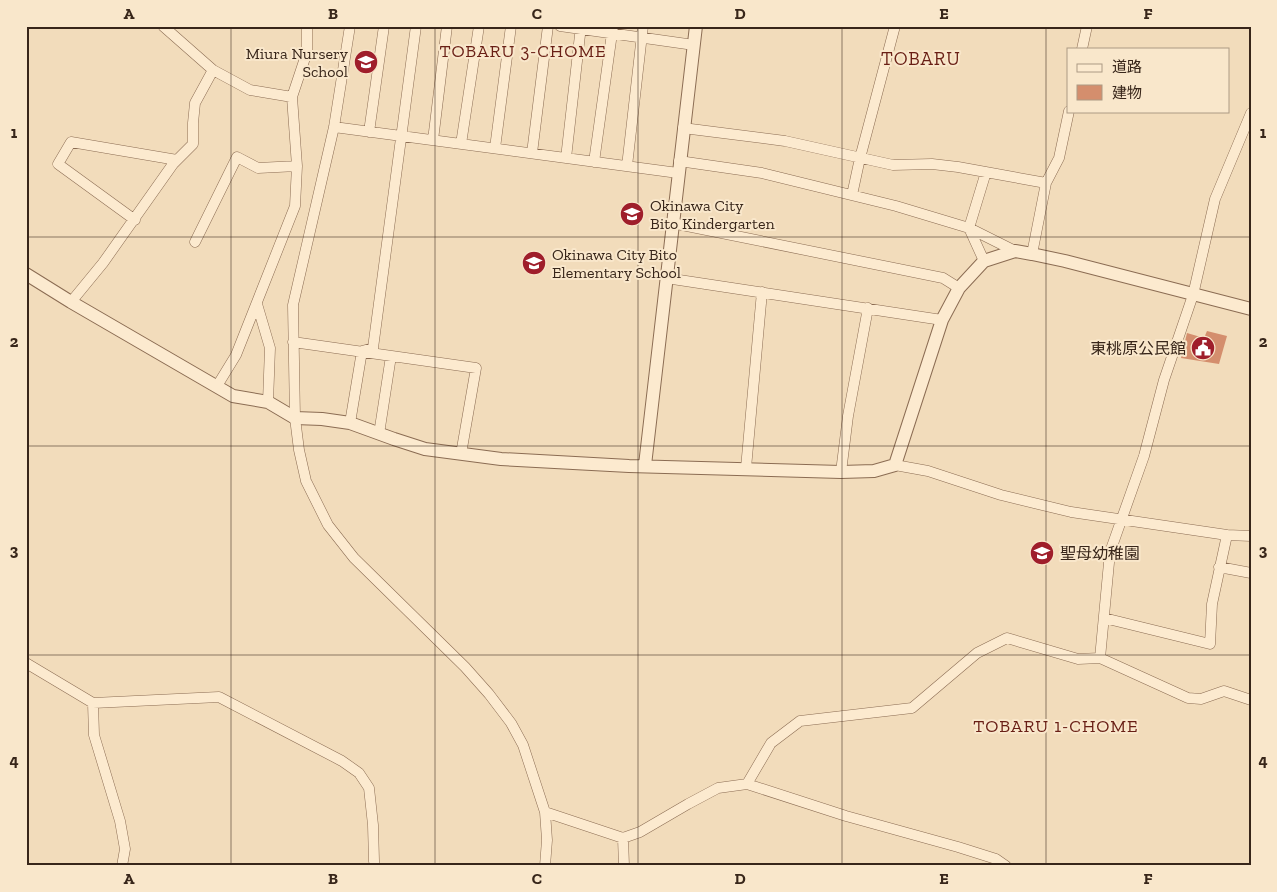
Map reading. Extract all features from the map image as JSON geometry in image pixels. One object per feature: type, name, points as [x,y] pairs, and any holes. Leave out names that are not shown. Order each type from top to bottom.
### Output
[{"type":"street","points":[[162,26],[213,70],[250,90],[292,97]]},
{"type":"street","points":[[217,386],[236,355],[295,206],[297,166],[292,97],[306,52],[307,26]]},
{"type":"street","points":[[350,26],[334,127],[293,305],[295,418],[299,450],[306,481],[328,525],[354,558],[465,667],[511,723],[523,745],[545,812],[547,840],[545,866]]},
{"type":"street","points":[[369,132],[384,26]]},
{"type":"street","points":[[362,351],[373,348],[416,26]]},
{"type":"street","points":[[433,140],[447,26]]},
{"type":"street","points":[[461,144],[479,26]]},
{"type":"street","points":[[494,148],[511,26]]},
{"type":"street","points":[[532,153],[548,26]]},
{"type":"street","points":[[560,26],[612,30],[641,38],[694,45]]},
{"type":"street","points":[[627,166],[643,26]]},
{"type":"street","points":[[644,465],[696,26]]},
{"type":"street","points":[[852,195],[895,26]]},
{"type":"street","points":[[1082,48],[1087,26]]},
{"type":"street","points":[[566,158],[580,28]]},
{"type":"street","points":[[594,162],[612,30]]},
{"type":"street","points":[[71,302],[103,263],[177,160],[193,144],[192,123],[195,103],[213,70]]},
{"type":"street","points":[[1032,254],[1046,183],[1059,158],[1069,112]]},
{"type":"street","points":[[1100,658],[1110,552],[1144,456],[1164,380],[1193,295],[1215,199],[1251,113]]},
{"type":"street","points":[[334,127],[627,166],[678,167],[762,173],[896,206],[969,228],[1015,251],[1065,261],[1251,309]]},
{"type":"street","points":[[683,128],[785,141],[893,165],[932,164],[1046,183]]},
{"type":"street","points":[[135,220],[58,164],[71,142],[177,160]]},
{"type":"street","points":[[195,242],[237,157],[258,168],[297,166]]},
{"type":"street","points":[[984,261],[969,228],[986,172]]},
{"type":"street","points":[[672,223],[943,278],[959,288]]},
{"type":"street","points":[[896,465],[942,320],[959,288],[984,261],[1015,251]]},
{"type":"street","points":[[26,274],[233,396],[268,402],[295,418],[350,423],[425,448],[501,459],[644,465],[841,472],[874,471],[896,465],[928,471],[1001,496],[1063,510],[1226,535],[1251,536]]},
{"type":"street","points":[[666,278],[942,320]]},
{"type":"street","points":[[746,468],[762,292]]},
{"type":"street","points":[[257,304],[270,348],[268,402]]},
{"type":"street","points":[[841,472],[848,416],[868,308]]},
{"type":"street","points":[[293,342],[476,368],[461,454]]},
{"type":"street","points":[[350,423],[362,351]]},
{"type":"street","points":[[379,434],[391,356]]},
{"type":"street","points":[[1104,618],[1210,644],[1212,604],[1226,535]]},
{"type":"street","points":[[1219,567],[1251,573]]},
{"type":"street","points":[[747,784],[771,743],[800,721],[912,708],[977,653],[1007,638],[1078,659],[1100,658],[1188,698],[1201,699],[1224,691],[1251,700]]},
{"type":"street","points":[[26,663],[93,702],[218,698],[342,761],[359,773],[369,788],[374,861],[376,866]]},
{"type":"street","points":[[93,702],[94,734],[120,821],[125,849],[122,866]]},
{"type":"street","points":[[545,812],[623,838],[640,832],[718,788],[747,784],[846,816],[996,859],[1006,866]]},
{"type":"street","points":[[623,838],[624,866]]},
{"type":"building","name":"東桃原公民館","points":[[1207,331],[1227,336],[1219,364],[1181,358],[1187,333],[1204,338]]},
{"type":"place","name":"Miura Nursery School","points":[[366,62]]},
{"type":"place","name":"Okinawa City Bito Kindergarten","points":[[632,214]]},
{"type":"place","name":"Okinawa City Bito Elementary School","points":[[534,263]]},
{"type":"place","name":"東桃原公民館","points":[[1203,348]]},
{"type":"place","name":"聖母幼稚園","points":[[1042,553]]},
{"type":"district","name":"TOBARU 3-CHOME","points":[[523,51]]},
{"type":"district","name":"TOBARU","points":[[921,58]]},
{"type":"district","name":"TOBARU 1-CHOME","points":[[1056,726]]}]
